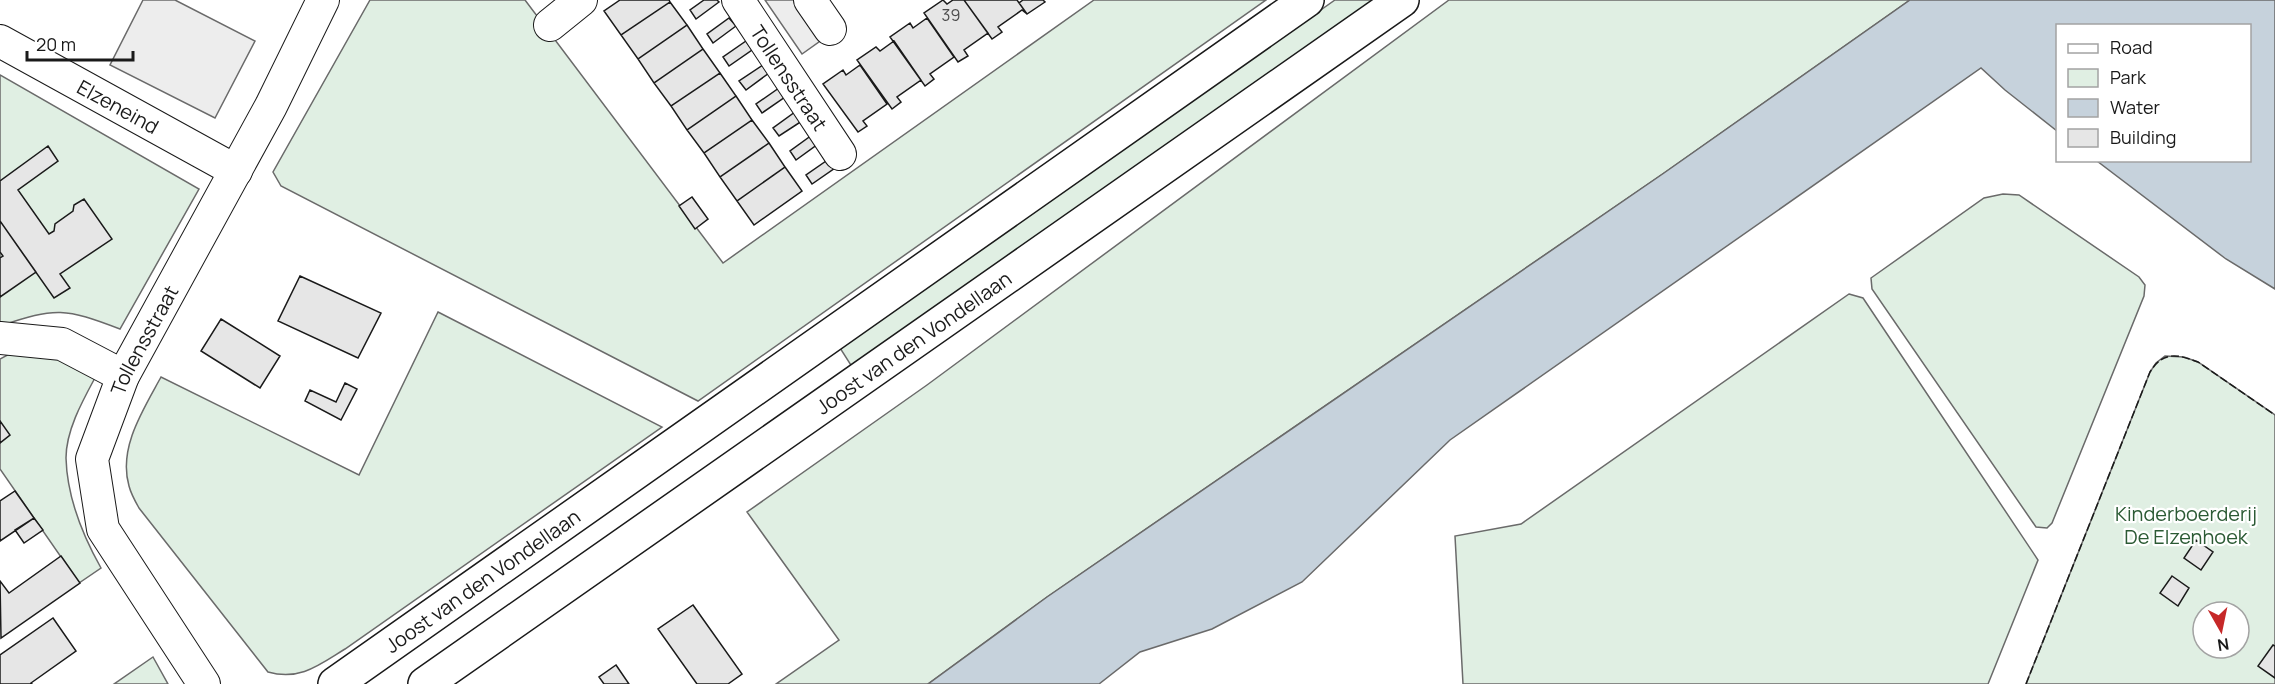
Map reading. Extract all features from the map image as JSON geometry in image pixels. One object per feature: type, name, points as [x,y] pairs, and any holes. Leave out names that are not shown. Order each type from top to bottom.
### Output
[{"type":"street","name":"Tollensstraat","points":[[204,684],[103,530],[92,459],[123,376],[272,106],[323,0]]},
{"type":"street","points":[[550,24],[582,0]]},
{"type":"street","name":"Tollensstraat","points":[[738,0],[840,154]]},
{"type":"street","points":[[810,0],[830,29]]},
{"type":"street","name":"Joost van den Vondellaan","points":[[335,684],[1307,0]]},
{"type":"street","name":"Joost van den Vondellaan","points":[[425,684],[1401,0]]},
{"type":"street","name":"Elzeneind","points":[[0,42],[236,171]]},
{"type":"street","points":[[0,338],[62,344],[123,376]]},
{"type":"green space","points":[[370,0],[525,0],[723,263],[1094,0],[1266,0],[698,401],[281,186],[273,172]]},
{"type":"green space","points":[[1335,0],[1380,0],[854,370],[840,348]]},
{"type":"green space","points":[[1449,0],[1910,0],[1664,173],[1047,597],[928,684],[776,684],[839,640],[747,512],[927,385]]},
{"type":"green space","points":[[0,75],[199,189],[120,329],[86,317],[60,312],[0,326]]},
{"type":"green space","points":[[2003,194],[2019,195],[2139,277],[2145,285],[2144,296],[2052,523],[2047,528],[2036,527],[1872,289],[1871,278],[1984,198]]},
{"type":"green space","points":[[1849,294],[1863,298],[2038,560],[1988,684],[1463,684],[1455,536],[1521,524]]},
{"type":"green space","points":[[438,312],[662,427],[326,661],[300,673],[268,672],[139,508],[133,497],[126,472],[127,458],[140,416],[161,377],[359,475]]},
{"type":"green space","points":[[11,353],[48,354],[96,376],[76,416],[69,437],[66,458],[73,501],[82,529],[101,568],[79,583],[0,469],[0,359]]},
{"type":"green space","name":"Kinderboerderij De Elzenhoek","points":[[2165,356],[2184,357],[2198,362],[2275,415],[2275,684],[2026,684],[2150,372]]},
{"type":"green space","points":[[153,657],[168,684],[114,684]]},
{"type":"shaded area","points":[[143,0],[175,0],[255,41],[215,118],[110,65]]},
{"type":"shaded area","points":[[765,0],[797,0],[823,39],[802,54]]},
{"type":"water","points":[[1910,0],[2275,0],[2275,289],[2226,259],[2098,162],[2251,162],[2251,24],[2056,24],[2056,130],[1981,68],[1450,440],[1302,582],[1212,629],[1140,652],[1099,684],[928,684],[1047,597],[1664,173]]},
{"type":"building","points":[[620,0],[669,0],[670,2],[621,35],[604,11]]},
{"type":"building","points":[[704,0],[719,2],[696,19],[690,10]]},
{"type":"building","points":[[943,0],[947,4],[953,0],[964,0],[988,33],[964,50],[968,56],[958,62],[924,13]]},
{"type":"building","points":[[964,0],[1017,0],[1027,14],[1022,10],[998,27],[1002,32],[992,39]]},
{"type":"building","points":[[1023,0],[1043,0],[1045,2],[1027,14],[1019,3]]},
{"type":"building","points":[[670,2],[687,25],[638,59],[621,35]]},
{"type":"building","points":[[729,18],[736,26],[713,43],[707,34]]},
{"type":"building","points":[[927,18],[954,57],[930,74],[934,79],[925,86],[890,37],[910,23],[913,28]]},
{"type":"building","points":[[687,25],[703,49],[654,83],[638,59]]},
{"type":"building","points":[[746,41],[752,50],[729,66],[723,57]]},
{"type":"building","points":[[894,41],[921,80],[897,97],[901,102],[892,109],[857,60],[876,47],[880,51]]},
{"type":"building","points":[[703,49],[720,73],[671,106],[654,83]]},
{"type":"building","points":[[763,65],[769,73],[746,90],[739,81]]},
{"type":"building","points":[[860,65],[887,104],[863,121],[867,126],[858,132],[823,84],[843,70],[846,75]]},
{"type":"building","points":[[720,73],[736,96],[687,130],[671,106]]},
{"type":"building","points":[[779,88],[785,97],[762,113],[756,104]]},
{"type":"building","points":[[736,96],[752,120],[704,153],[687,130]]},
{"type":"building","points":[[795,112],[802,121],[779,136],[773,128]]},
{"type":"building","points":[[752,120],[769,143],[720,177],[704,153]]},
{"type":"building","points":[[812,135],[818,144],[796,160],[790,151]]},
{"type":"building","points":[[769,143],[785,167],[737,201],[720,177]]},
{"type":"building","points":[[48,146],[58,161],[18,190],[49,234],[54,231],[55,224],[73,211],[74,205],[84,199],[112,239],[60,274],[70,288],[54,298],[0,221],[0,181]]},
{"type":"building","points":[[829,159],[835,168],[812,184],[806,175]]},
{"type":"building","points":[[785,167],[802,191],[754,225],[737,201]]},
{"type":"building","points":[[692,197],[708,219],[695,229],[679,206]]},
{"type":"building","points":[[0,221],[36,272],[0,297],[0,258],[3,256],[0,252]]},
{"type":"building","points":[[300,276],[381,313],[358,358],[278,321]]},
{"type":"building","points":[[221,319],[280,356],[260,388],[201,351]]},
{"type":"building","points":[[345,383],[357,389],[341,420],[305,401],[310,390],[336,402]]},
{"type":"building","points":[[0,421],[10,435],[0,443]]},
{"type":"building","points":[[15,491],[34,518],[0,541],[0,501]]},
{"type":"building","points":[[34,518],[43,530],[24,543],[15,530]]},
{"type":"building","points":[[2196,540],[2213,552],[2201,570],[2184,558]]},
{"type":"building","points":[[61,556],[80,583],[1,638],[0,581],[9,593]]},
{"type":"building","points":[[2172,576],[2189,588],[2178,606],[2160,593]]},
{"type":"building","points":[[693,605],[742,674],[728,684],[697,684],[658,629]]},
{"type":"building","points":[[53,618],[76,651],[32,684],[0,684],[0,655]]},
{"type":"building","points":[[2273,645],[2275,646],[2275,678],[2258,666]]},
{"type":"building","points":[[616,665],[629,684],[604,684],[599,677]]},
{"type":"fence","points":[[2026,684],[2150,372],[2155,365],[2165,357],[2171,356],[2198,362],[2275,415]]}]
